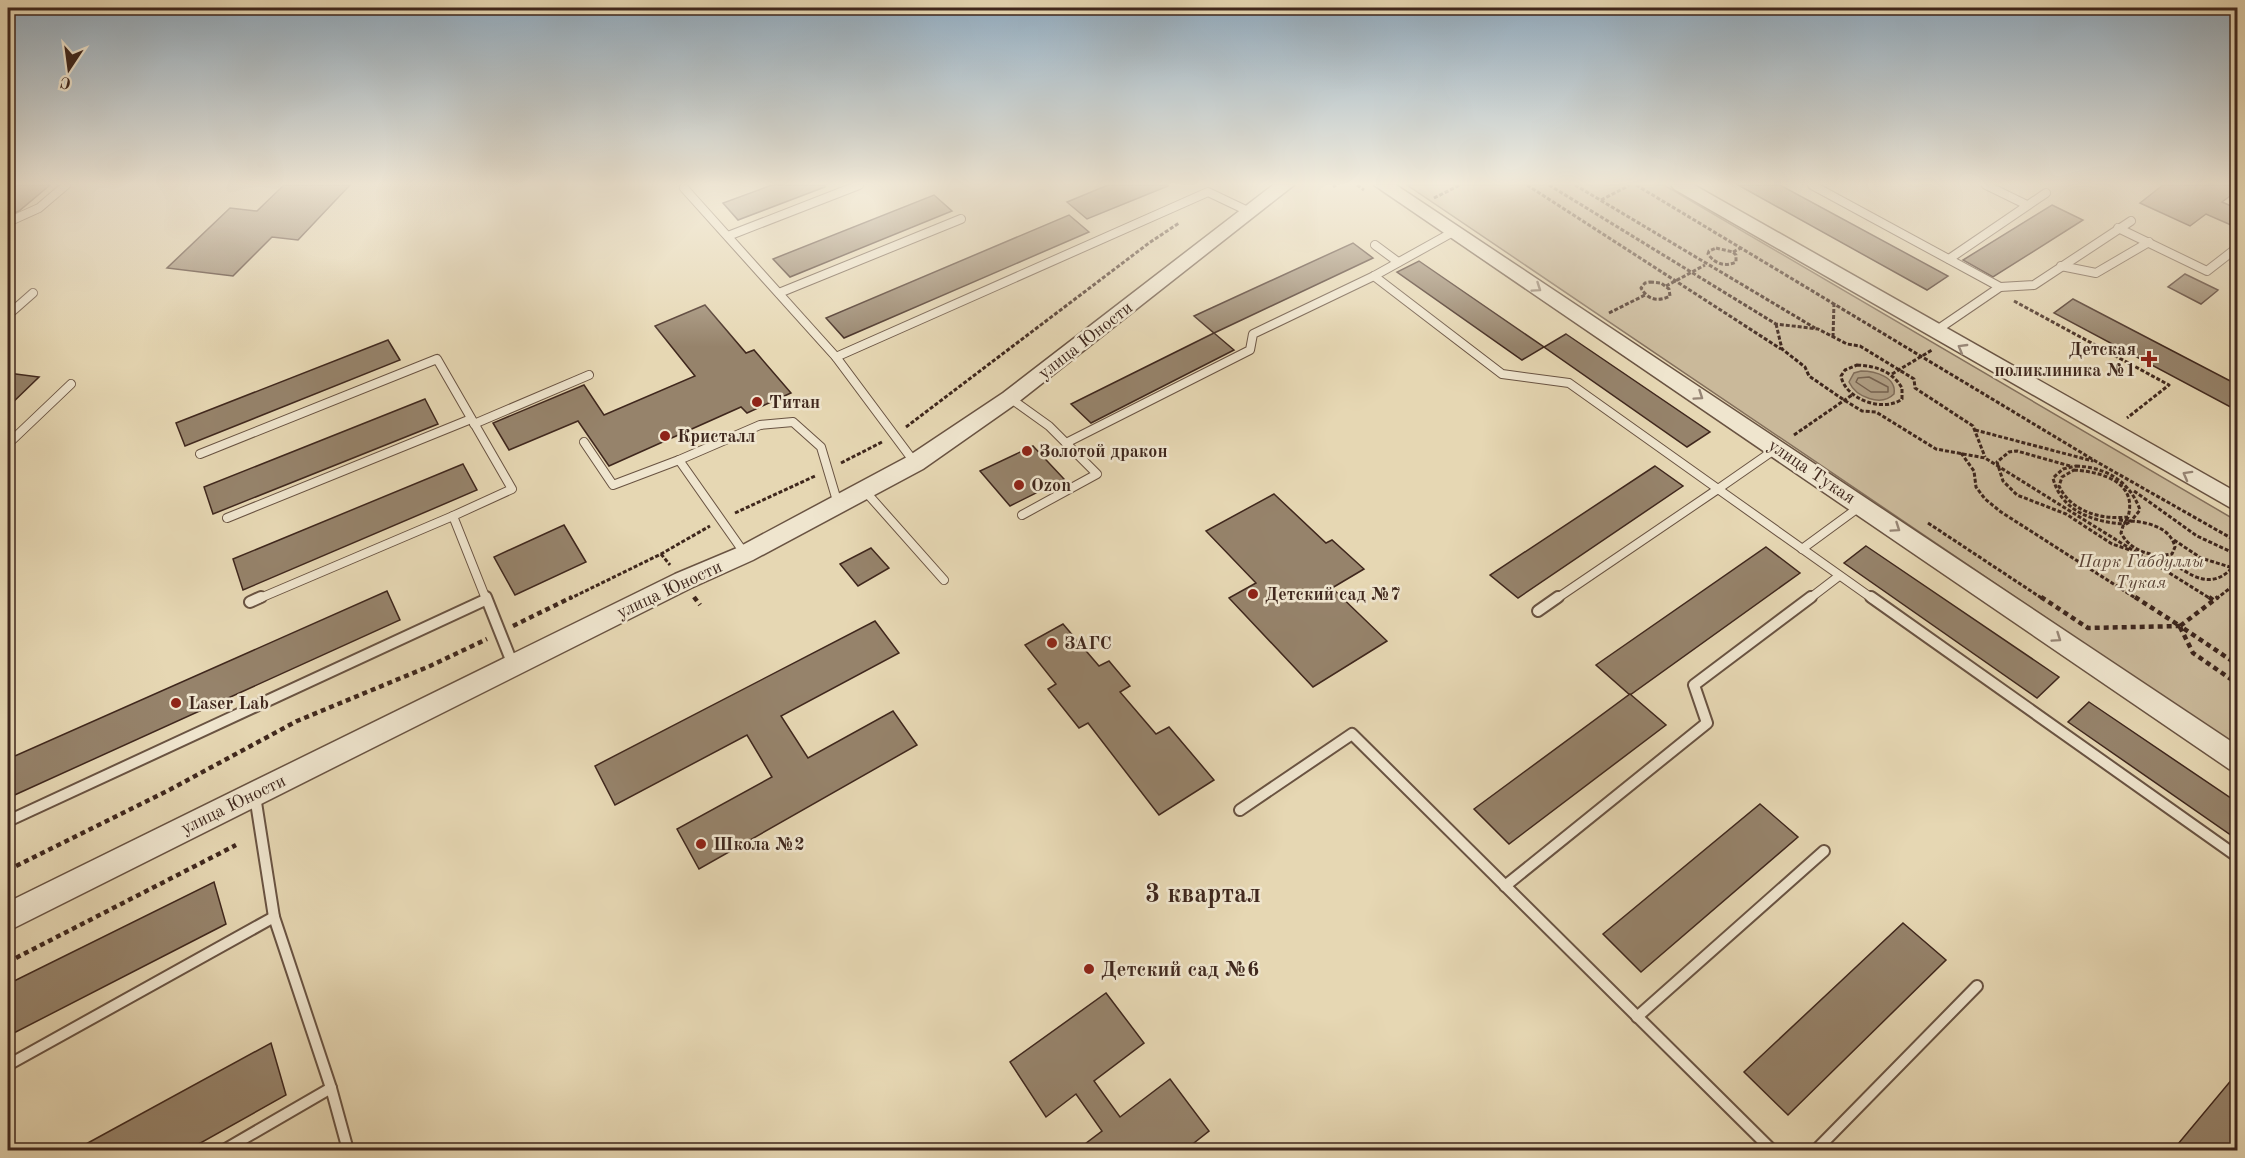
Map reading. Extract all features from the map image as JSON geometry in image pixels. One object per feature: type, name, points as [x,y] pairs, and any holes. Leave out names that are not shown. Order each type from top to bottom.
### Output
[{"type":"street","name":"улица Юности","points":[[8,917],[683,581],[745,554],[865,491],[915,462],[1010,398],[1215,239]]},
{"type":"street","name":"улица Тукая","points":[[1464,239],[1862,505],[2238,761]]},
{"type":"street","points":[[1773,239],[2238,504]]},
{"type":"lane","points":[[731,239],[836,357],[915,462]]},
{"type":"lane","points":[[779,293],[912,239]]},
{"type":"lane","points":[[836,357],[1102,239]]},
{"type":"lane","points":[[1066,442],[1250,351],[1253,334],[1374,276],[1440,239]]},
{"type":"lane","points":[[1911,239],[2000,287],[2034,285],[2101,239]]},
{"type":"lane","points":[[1948,259],[1978,239]]},
{"type":"lane","points":[[2142,239],[2207,271],[2238,247]]},
{"type":"lane","points":[[2061,266],[2097,273],[2149,242]]},
{"type":"lane","points":[[1375,245],[1398,262]]},
{"type":"lane","points":[[1374,276],[1502,374],[1569,383],[2238,857]]},
{"type":"lane","points":[[1941,336],[2000,287]]},
{"type":"lane","points":[[8,315],[33,293]]},
{"type":"lane","points":[[200,454],[437,358],[512,489],[250,602]]},
{"type":"lane","points":[[228,519],[589,375]]},
{"type":"lane","points":[[8,444],[70,384]]},
{"type":"lane","points":[[1010,398],[1049,426],[1097,474],[1022,515]]},
{"type":"lane","points":[[584,442],[613,485],[760,425],[793,422],[821,447],[838,504]]},
{"type":"lane","points":[[1538,611],[1777,448]]},
{"type":"lane","points":[[679,460],[745,554]]},
{"type":"lane","points":[[865,491],[944,580]]},
{"type":"lane","points":[[1802,549],[1862,505]]},
{"type":"lane","points":[[453,516],[498,633],[513,665]]},
{"type":"lane","points":[[1505,886],[1707,723],[1694,685],[1839,576]]},
{"type":"lane","points":[[8,821],[485,600]]},
{"type":"lane","points":[[1240,810],[1352,734],[1772,1150]]},
{"type":"lane","points":[[255,793],[274,917],[331,1088],[348,1150]]},
{"type":"lane","points":[[1637,1017],[1824,851]]},
{"type":"lane","points":[[8,1065],[274,917]]},
{"type":"lane","points":[[1816,1150],[1977,986]]},
{"type":"lane","points":[[224,1150],[331,1088]]},
{"type":"path","points":[[8,870],[171,789],[297,721],[430,666],[661,554],[721,520],[895,435],[1155,239]]},
{"type":"path","points":[[1611,239],[1782,349],[1805,367],[1809,376],[1862,411],[1876,412],[1936,449],[1985,458],[2212,600]]},
{"type":"path","points":[[1635,239],[1776,324],[1818,329]]},
{"type":"path","points":[[1664,239],[1818,329],[1846,344],[1860,346],[1914,380],[1915,388],[1973,426],[1985,458]]},
{"type":"path","points":[[1726,239],[2097,462],[2238,542]]},
{"type":"path","points":[[1722,248],[1732,252],[1737,258],[1734,264],[1723,265],[1713,261],[1708,254],[1712,249],[1722,248]]},
{"type":"path","points":[[1732,252],[1741,248]]},
{"type":"path","points":[[1666,286],[1713,261]]},
{"type":"path","points":[[1655,282],[1666,286],[1670,293],[1666,298],[1656,300],[1645,295],[1641,288],[1645,283],[1655,282]]},
{"type":"path","points":[[1618,319],[1609,313],[1645,295]]},
{"type":"path","points":[[2009,299],[2169,385],[2123,422]]},
{"type":"path","points":[[1833,337],[1834,303]]},
{"type":"path","points":[[1776,324],[1782,349]]},
{"type":"path","points":[[1892,374],[1922,356],[1941,336]]},
{"type":"path","points":[[1869,365],[1892,374],[1903,389],[1902,397],[1897,402],[1875,404],[1852,395],[1841,380],[1842,373],[1848,367],[1869,365]]},
{"type":"path","points":[[1803,442],[1794,435],[1852,395]]},
{"type":"path","points":[[1975,429],[2097,462]]},
{"type":"path","points":[[2134,550],[2111,546],[2067,515],[2031,503],[2011,491],[1999,476],[1997,462],[2009,452],[2017,451],[2070,466],[2085,466],[2102,470],[2118,478],[2197,536],[2238,555]]},
{"type":"path","points":[[1961,453],[1974,471],[1976,487],[1985,499],[2001,512],[2238,665]]},
{"type":"path","points":[[2070,466],[2059,471],[2053,478],[2054,488],[2061,500],[2090,518],[2127,521],[2140,510],[2138,500],[2131,488]]},
{"type":"path","points":[[2233,568],[2201,558],[2183,548],[2169,535],[2151,524],[2127,521],[2119,520],[2091,515],[2072,503],[2060,489],[2059,481],[2064,474],[2074,470],[2086,470],[2114,480],[2132,499],[2133,508],[2127,521],[2121,529],[2122,535],[2135,549],[2145,554],[2165,557],[2191,575],[2208,581],[2221,579],[2233,568],[2238,561]]},
{"type":"path","points":[[1921,519],[2088,628],[2180,626],[2238,582]]},
{"type":"path","points":[[2165,557],[2172,554],[2175,549],[2169,535]]},
{"type":"path","points":[[2180,626],[2193,653],[2238,684]]},
{"type":"path","points":[[8,962],[236,845]]},
{"type":"green space","name":"Парк Габдуллы Тукая","points":[[1487,239],[1756,239],[2237,521],[2237,747]]},
{"type":"water","points":[[1872,372],[1889,379],[1894,388],[1894,394],[1889,398],[1876,400],[1857,392],[1849,382],[1854,373]]},
{"type":"building","points":[[197,239],[270,239],[233,276],[167,268]]},
{"type":"building","points":[[823,239],[883,239],[790,277],[773,259]]},
{"type":"building","points":[[1012,239],[1073,239],[844,338],[826,318]]},
{"type":"building","points":[[1835,239],[1880,239],[1948,276],[1927,290]]},
{"type":"building","points":[[1997,239],[2053,239],[1993,277],[1963,260]]},
{"type":"building","points":[[1353,243],[1373,258],[1214,333],[1194,316]]},
{"type":"building","points":[[1419,261],[1544,347],[1522,360],[1397,272]]},
{"type":"building","points":[[2185,274],[2218,290],[2201,304],[2168,287]]},
{"type":"building","points":[[2073,299],[2238,385],[2238,411],[2054,313]]},
{"type":"building","points":[[705,305],[746,353],[754,350],[791,393],[747,413],[741,407],[609,466],[578,421],[509,450],[493,423],[584,385],[604,415],[695,376],[655,326]]},
{"type":"building","points":[[1214,333],[1234,350],[1091,423],[1071,404]]},
{"type":"building","points":[[1566,334],[1710,432],[1687,447],[1544,347]]},
{"type":"building","points":[[388,340],[400,360],[185,446],[176,423]]},
{"type":"building","points":[[8,373],[39,377],[8,407]]},
{"type":"building","points":[[425,399],[438,424],[213,514],[204,487]]},
{"type":"building","points":[[1033,446],[1064,479],[1010,506],[980,471]]},
{"type":"building","points":[[463,464],[477,490],[243,590],[233,559]]},
{"type":"building","points":[[1655,466],[1683,486],[1518,598],[1490,575]]},
{"type":"building","points":[[1274,494],[1326,543],[1332,540],[1364,569],[1332,588],[1387,641],[1313,687],[1229,598],[1256,583],[1206,531]]},
{"type":"building","points":[[564,525],[586,562],[515,595],[494,557]]},
{"type":"building","points":[[1866,546],[2059,677],[2037,698],[1844,563]]},
{"type":"building","points":[[1766,547],[1800,573],[1630,695],[1596,665]]},
{"type":"building","points":[[871,548],[889,568],[858,586],[840,564]]},
{"type":"building","points":[[387,591],[400,620],[8,798],[8,759]]},
{"type":"building","points":[[875,621],[899,653],[781,716],[808,758],[893,711],[917,745],[699,869],[677,829],[772,777],[747,735],[615,805],[595,766]]},
{"type":"building","points":[[1063,624],[1099,666],[1109,661],[1130,686],[1120,692],[1156,734],[1169,727],[1214,780],[1159,815],[1088,723],[1079,728],[1048,689],[1056,684],[1025,645]]},
{"type":"building","points":[[1630,694],[1666,725],[1509,844],[1474,809]]},
{"type":"building","points":[[2089,702],[2238,803],[2238,840],[2068,722]]},
{"type":"building","points":[[1760,804],[1798,837],[1641,972],[1603,934]]},
{"type":"building","points":[[214,882],[226,924],[8,1036],[8,984]]},
{"type":"building","points":[[1903,923],[1946,960],[1788,1115],[1744,1072]]},
{"type":"building","points":[[1106,993],[1144,1043],[1094,1081],[1120,1117],[1170,1079],[1209,1131],[1185,1150],[1077,1150],[1102,1131],[1076,1094],[1046,1117],[1010,1062]]},
{"type":"building","points":[[271,1043],[286,1095],[188,1150],[75,1150]]},
{"type":"building","points":[[2238,1072],[2238,1150],[2173,1150]]},
{"type":"place","name":"Детская поликлиника №1","points":[[2149,359]]},
{"type":"place","name":"Титан","points":[[757,402]]},
{"type":"place","name":"Кристалл","points":[[665,436]]},
{"type":"place","name":"Золотой дракон","points":[[1027,451]]},
{"type":"place","name":"Ozon","points":[[1019,485]]},
{"type":"place","name":"Детский сад №7","points":[[1253,594]]},
{"type":"place","name":"ЗАГС","points":[[1052,643]]},
{"type":"place","name":"Laser Lab","points":[[176,703]]},
{"type":"place","name":"Школа №2","points":[[701,844]]},
{"type":"place","name":"Детский сад №6","points":[[1089,969]]},
{"type":"district","name":"3 квартал","points":[[1203,893]]}]
